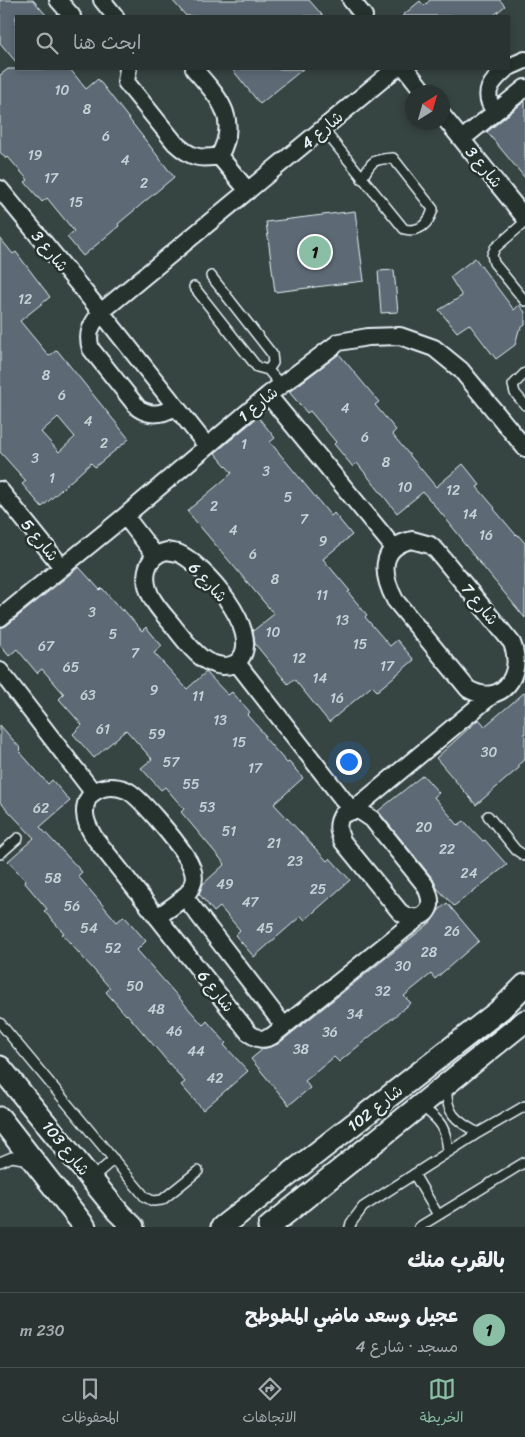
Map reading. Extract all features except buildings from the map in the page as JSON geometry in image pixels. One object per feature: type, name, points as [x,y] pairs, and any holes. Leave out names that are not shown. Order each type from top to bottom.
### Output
[{"type":"street","points":[[58,0],[71,15]]},
{"type":"street","points":[[102,0],[114,15]]},
{"type":"street","points":[[351,0],[363,15]]},
{"type":"street","points":[[510,67],[525,60]]},
{"type":"street","points":[[195,70],[218,98],[228,121],[225,146],[219,156]]},
{"type":"street","name":"شارع 4","points":[[101,312],[394,70]]},
{"type":"street","points":[[407,70],[419,85]]},
{"type":"street","points":[[495,112],[489,103],[488,94],[495,80],[506,70]]},
{"type":"street","points":[[127,75],[175,143],[182,150],[199,158],[219,156]]},
{"type":"street","name":"شارع 3","points":[[462,139],[525,88]]},
{"type":"street","name":"شارع 3","points":[[450,125],[525,218]]},
{"type":"street","points":[[219,156],[248,191]]},
{"type":"street","name":"شارع 3","points":[[0,189],[101,312],[207,446]]},
{"type":"street","points":[[101,312],[90,328],[88,340],[91,349],[143,412],[158,414],[175,406]]},
{"type":"street","name":"شارع 1","points":[[0,618],[125,516],[268,395],[339,342],[368,336],[400,336],[434,348],[461,370],[522,439]]},
{"type":"street","points":[[268,395],[394,548],[385,564],[388,586],[394,600],[468,689],[477,694],[492,695]]},
{"type":"street","name":"شارع 5","points":[[0,490],[62,567]]},
{"type":"street","points":[[125,516],[155,555],[150,559],[146,572],[148,587],[153,600],[191,648],[203,659],[222,666],[231,666],[237,663],[352,811]]},
{"type":"street","name":"شارع 7","points":[[352,811],[492,695],[508,688],[516,673],[518,662],[512,643],[437,551],[430,545],[412,540],[394,548]]},
{"type":"street","name":"شارع 6","points":[[155,555],[167,551],[176,552],[193,562],[234,610],[244,628],[246,644],[245,652],[237,663]]},
{"type":"street","points":[[0,671],[93,792],[102,788],[117,788],[126,790],[138,797],[186,855],[192,867],[194,883],[184,896],[157,917]]},
{"type":"street","name":"شارع 6","points":[[93,792],[88,798],[84,811],[88,826],[94,837],[249,1034],[255,1037],[267,1038],[284,1026],[421,916]]},
{"type":"street","points":[[352,811],[360,811],[372,819],[425,885],[430,902],[427,911],[421,916],[411,918],[400,912],[343,842],[338,832],[338,822],[342,815],[352,811]]},
{"type":"street","name":"شارع 6","points":[[184,896],[284,1026]]},
{"type":"street","name":"شارع 102","points":[[222,1227],[502,1009],[525,985]]},
{"type":"street","name":"شارع 102","points":[[270,1227],[525,1021]]},
{"type":"street","name":"شارع 103","points":[[0,1067],[91,1179],[118,1219],[133,1227]]},
{"type":"street","name":"شارع 103","points":[[0,1118],[85,1227]]},
{"type":"street","points":[[317,1154],[327,1155],[334,1164],[331,1177]]},
{"type":"lane","points":[[323,129],[362,179],[404,228],[412,230],[423,226],[430,220],[433,209],[393,158],[379,159],[368,166],[362,179]]},
{"type":"lane","points":[[525,222],[495,248],[492,255],[494,263],[525,301]]},
{"type":"lane","points":[[211,276],[272,354],[273,363],[268,370]]},
{"type":"lane","points":[[194,287],[257,367],[268,370],[281,385]]},
{"type":"lane","points":[[525,373],[513,385],[515,393],[525,406]]},
{"type":"lane","points":[[488,816],[516,850],[525,856]]},
{"type":"lane","points":[[0,854],[18,838]]},
{"type":"lane","points":[[0,1023],[145,1197],[153,1201],[162,1200],[198,1171]]},
{"type":"lane","points":[[447,1085],[446,1097],[448,1107],[462,1124],[478,1133]]},
{"type":"lane","points":[[421,1106],[440,1121],[445,1130],[448,1152]]},
{"type":"lane","points":[[350,1227],[363,1207],[478,1133],[525,1106]]},
{"type":"lane","points":[[0,1162],[12,1157],[34,1161]]},
{"type":"lane","points":[[91,1179],[114,1159]]},
{"type":"lane","points":[[419,1227],[525,1162]]},
{"type":"lane","points":[[414,1174],[438,1215]]},
{"type":"place","name":"عجيل وسعد ماضي المطوطح","points":[[315,252]]}]
